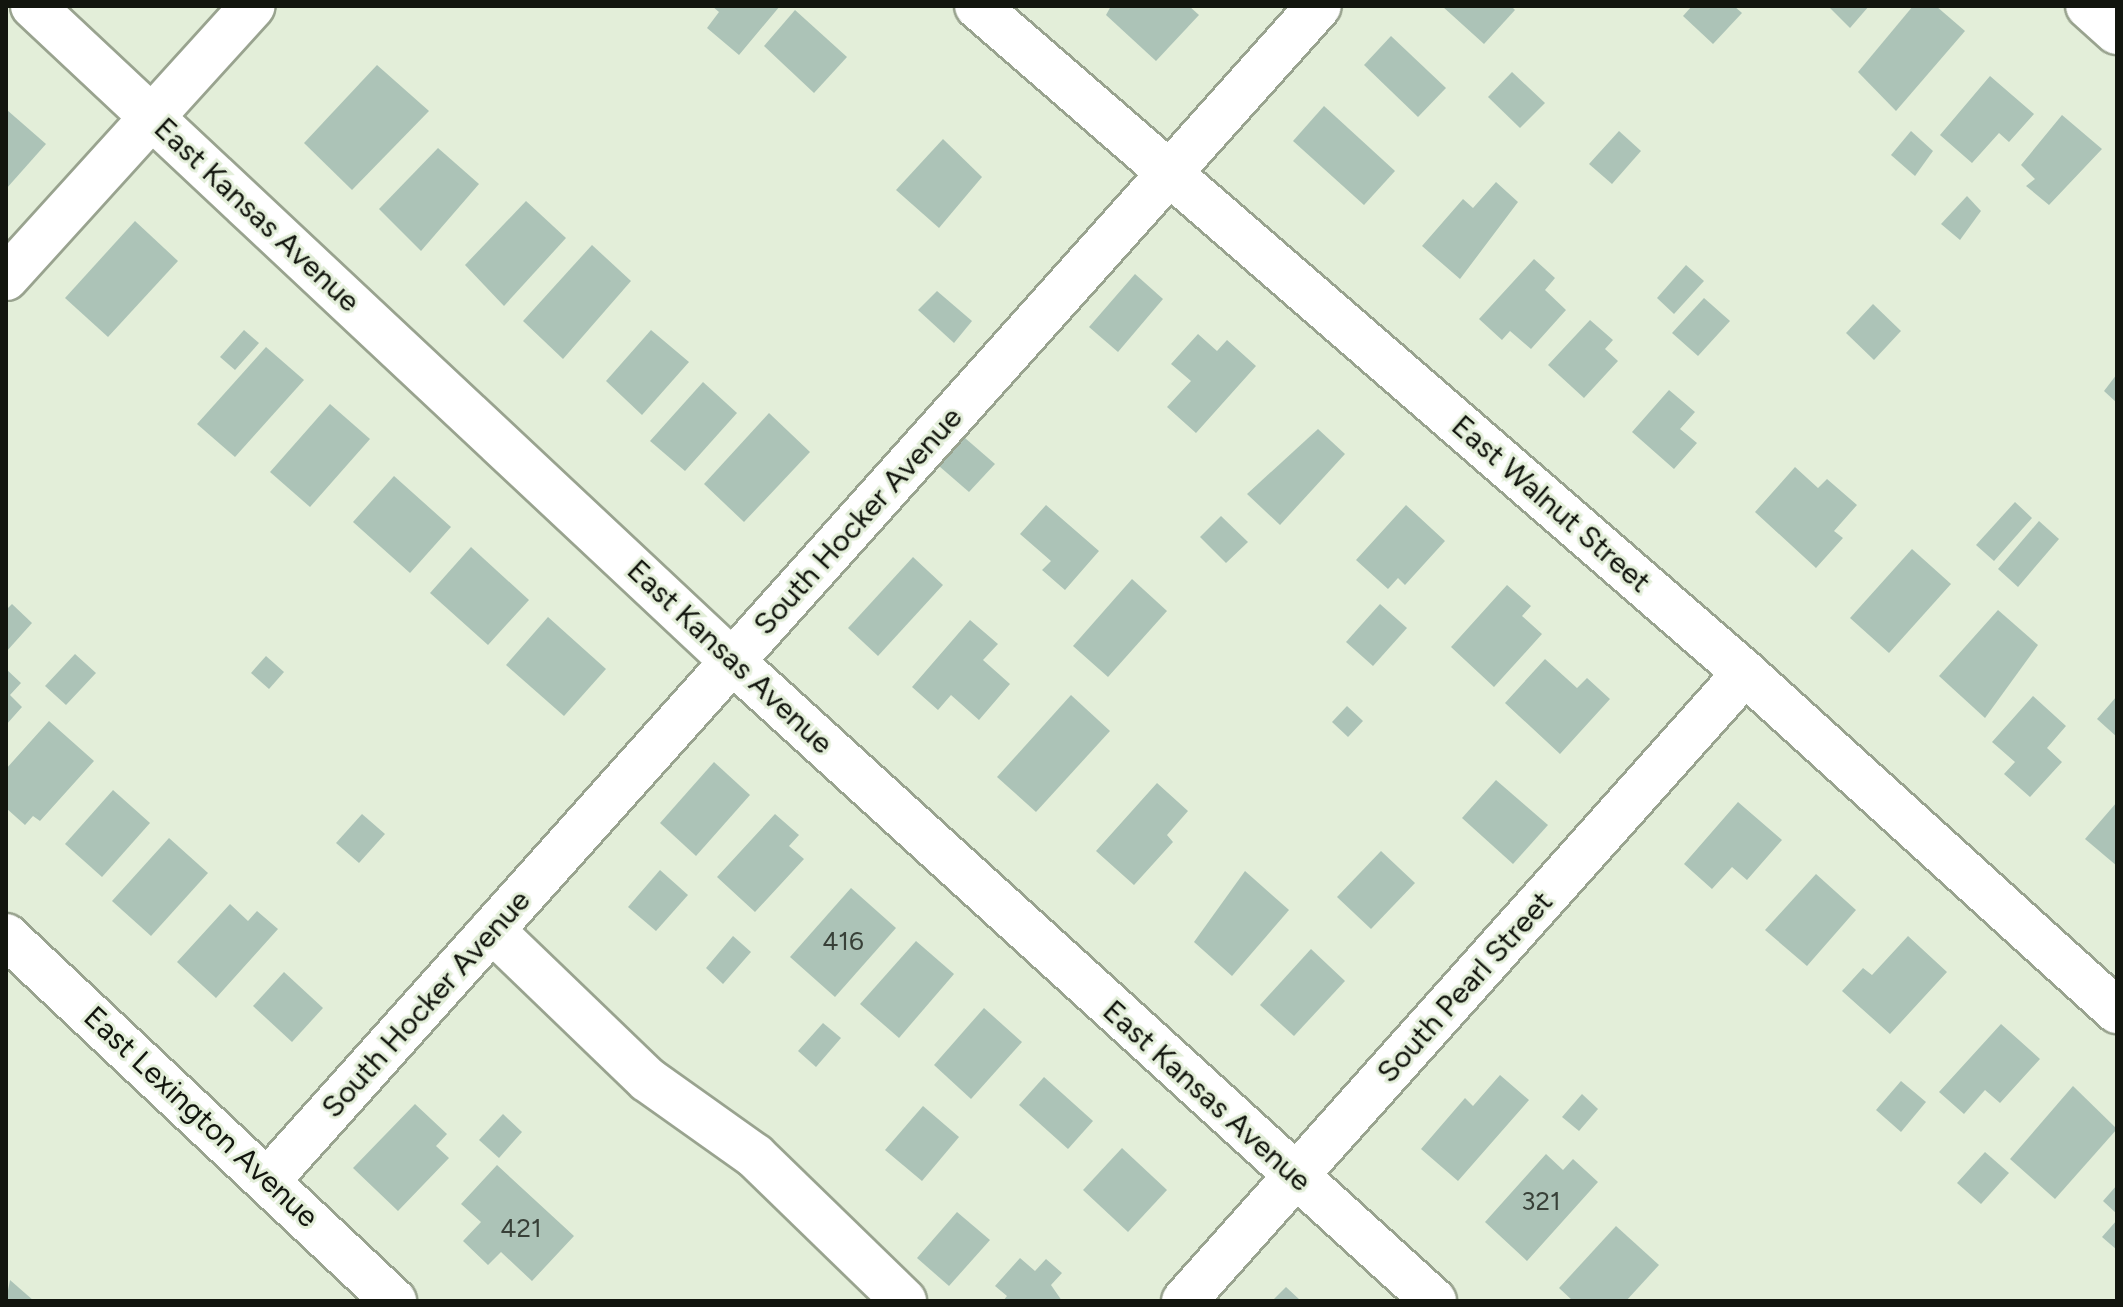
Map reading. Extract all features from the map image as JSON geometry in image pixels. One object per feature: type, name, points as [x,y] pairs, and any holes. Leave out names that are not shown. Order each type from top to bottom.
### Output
[{"type":"street","name":"East Kansas Avenue","points":[[33,6],[732,661],[1434,1301]]},
{"type":"street","points":[[6,278],[150,115],[253,6]]},
{"type":"street","name":"East Walnut Street","points":[[977,6],[1745,673],[2117,1011]]},
{"type":"street","name":"South Hocker Avenue","points":[[269,1179],[1319,6]]},
{"type":"street","points":[[2088,6],[2117,32]]},
{"type":"street","name":"South Pearl Street","points":[[1184,1301],[1745,673]]},
{"type":"street","points":[[492,930],[648,1080],[755,1156],[904,1301]]},
{"type":"street","name":"East Lexington Avenue","points":[[6,936],[269,1179],[394,1301]]},
{"type":"building","points":[[712,6],[780,6],[739,55],[707,28],[719,12]]},
{"type":"building","points":[[1111,6],[1189,6],[1199,15],[1156,61],[1106,15]]},
{"type":"building","points":[[1442,6],[1511,6],[1515,10],[1484,44]]},
{"type":"building","points":[[1692,6],[1734,6],[1742,13],[1713,44],[1683,16]]},
{"type":"building","points":[[1828,6],[1869,6],[1850,28]]},
{"type":"building","points":[[1913,6],[1936,6],[1965,31],[1896,111],[1858,72]]},
{"type":"building","points":[[795,10],[847,57],[814,93],[764,46]]},
{"type":"building","points":[[1391,36],[1446,88],[1418,117],[1364,65]]},
{"type":"building","points":[[377,65],[429,111],[352,190],[304,143]]},
{"type":"building","points":[[1512,72],[1545,103],[1520,128],[1488,97]]},
{"type":"building","points":[[1990,76],[2034,114],[2009,142],[1999,133],[1972,163],[1940,135]]},
{"type":"building","points":[[1324,106],[1395,171],[1364,205],[1293,141]]},
{"type":"building","points":[[6,111],[46,144],[6,189]]},
{"type":"building","points":[[2062,115],[2102,149],[2049,205],[2026,186],[2035,179],[2021,165]]},
{"type":"building","points":[[1619,131],[1641,151],[1612,184],[1589,164]]},
{"type":"building","points":[[1911,131],[1933,151],[1915,176],[1891,155]]},
{"type":"building","points":[[943,139],[982,177],[939,228],[896,190]]},
{"type":"building","points":[[438,148],[479,184],[421,251],[379,209]]},
{"type":"building","points":[[1496,182],[1518,202],[1460,279],[1422,246],[1463,199],[1473,208]]},
{"type":"building","points":[[1967,196],[1981,211],[1960,240],[1941,224]]},
{"type":"building","points":[[526,201],[566,238],[504,306],[465,265]]},
{"type":"building","points":[[135,221],[178,261],[108,337],[65,298]]},
{"type":"building","points":[[592,245],[631,281],[563,359],[523,321]]},
{"type":"building","points":[[1534,259],[1555,278],[1545,290],[1566,310],[1531,349],[1510,331],[1502,340],[1479,319]]},
{"type":"building","points":[[1686,265],[1704,281],[1674,314],[1657,298]]},
{"type":"building","points":[[1135,274],[1163,299],[1118,352],[1089,327]]},
{"type":"building","points":[[937,291],[972,321],[954,343],[918,310]]},
{"type":"building","points":[[1704,298],[1730,321],[1698,356],[1672,333]]},
{"type":"building","points":[[1873,304],[1901,331],[1874,360],[1846,333]]},
{"type":"building","points":[[1590,320],[1613,340],[1605,349],[1618,361],[1584,398],[1548,365]]},
{"type":"building","points":[[244,330],[259,343],[235,370],[220,357]]},
{"type":"building","points":[[651,330],[689,362],[642,415],[606,381]]},
{"type":"building","points":[[1198,334],[1217,351],[1227,340],[1256,366],[1196,433],[1167,407],[1191,381],[1171,364]]},
{"type":"building","points":[[266,347],[304,380],[235,457],[197,424]]},
{"type":"building","points":[[2117,374],[2117,403],[2104,391]]},
{"type":"building","points":[[703,382],[737,413],[685,471],[650,441]]},
{"type":"building","points":[[1669,390],[1695,412],[1680,429],[1697,443],[1674,469],[1632,432]]},
{"type":"building","points":[[330,404],[370,439],[310,507],[270,472]]},
{"type":"building","points":[[769,413],[810,452],[744,522],[704,484]]},
{"type":"building","points":[[1318,429],[1345,454],[1280,525],[1247,494]]},
{"type":"building","points":[[965,438],[995,464],[969,492],[939,466]]},
{"type":"building","points":[[1795,467],[1818,488],[1827,479],[1857,505],[1834,531],[1843,538],[1816,568],[1755,512]]},
{"type":"building","points":[[394,476],[451,527],[410,573],[353,522]]},
{"type":"building","points":[[2015,502],[2032,518],[1994,561],[1976,545]]},
{"type":"building","points":[[1046,505],[1099,551],[1065,590],[1042,570],[1051,561],[1020,534]]},
{"type":"building","points":[[1406,505],[1445,541],[1405,585],[1398,578],[1388,589],[1356,560]]},
{"type":"building","points":[[1221,516],[1248,542],[1226,563],[1200,537]]},
{"type":"building","points":[[2039,521],[2059,539],[2018,587],[1998,569]]},
{"type":"building","points":[[471,547],[529,600],[488,645],[430,593]]},
{"type":"building","points":[[1912,549],[1951,584],[1889,653],[1850,618]]},
{"type":"building","points":[[913,557],[943,585],[878,656],[848,628]]},
{"type":"building","points":[[1132,579],[1167,611],[1108,677],[1073,646]]},
{"type":"building","points":[[1507,585],[1531,606],[1522,616],[1542,634],[1494,687],[1451,647]]},
{"type":"building","points":[[12,604],[32,623],[6,652],[6,610]]},
{"type":"building","points":[[1380,604],[1407,628],[1373,666],[1346,642]]},
{"type":"building","points":[[1998,610],[2038,645],[1985,718],[1939,676]]},
{"type":"building","points":[[548,617],[606,669],[564,716],[506,665]]},
{"type":"building","points":[[970,620],[998,644],[983,660],[1010,684],[979,720],[951,695],[938,710],[912,687]]},
{"type":"building","points":[[75,654],[96,673],[66,705],[45,686]]},
{"type":"building","points":[[266,656],[284,672],[269,689],[251,673]]},
{"type":"building","points":[[1545,659],[1577,688],[1587,678],[1610,699],[1560,754],[1505,703]]},
{"type":"building","points":[[6,669],[21,683],[10,695],[22,707],[6,725]]},
{"type":"building","points":[[1071,695],[1110,731],[1036,812],[997,777]]},
{"type":"building","points":[[2033,696],[2066,726],[2047,748],[2062,762],[2030,797],[2004,774],[2015,762],[1992,742]]},
{"type":"building","points":[[2117,696],[2117,737],[2097,719]]},
{"type":"building","points":[[1347,706],[1363,721],[1348,737],[1332,722]]},
{"type":"building","points":[[49,721],[94,761],[40,821],[33,816],[25,825],[6,808],[6,769]]},
{"type":"building","points":[[714,762],[750,795],[696,856],[660,823]]},
{"type":"building","points":[[1496,780],[1548,825],[1513,864],[1462,818]]},
{"type":"building","points":[[1157,783],[1188,811],[1167,835],[1173,842],[1134,885],[1096,851]]},
{"type":"building","points":[[113,790],[150,823],[102,877],[65,844]]},
{"type":"building","points":[[1738,802],[1782,840],[1747,880],[1732,867],[1712,889],[1684,864]]},
{"type":"building","points":[[2117,802],[2117,866],[2085,839]]},
{"type":"building","points":[[362,814],[385,834],[359,863],[336,843]]},
{"type":"building","points":[[775,814],[799,835],[789,846],[804,859],[755,912],[717,877]]},
{"type":"building","points":[[169,838],[208,873],[151,936],[112,901]]},
{"type":"building","points":[[1381,851],[1415,883],[1371,929],[1337,897]]},
{"type":"building","points":[[660,870],[688,895],[656,931],[628,907]]},
{"type":"building","points":[[1245,871],[1289,910],[1232,976],[1194,942]]},
{"type":"building","points":[[1816,874],[1856,910],[1807,966],[1765,930]]},
{"type":"building","points":[[851,888],[896,928],[835,997],[790,957]]},
{"type":"building","points":[[230,904],[248,921],[257,911],[278,929],[216,998],[177,962]]},
{"type":"building","points":[[733,936],[751,952],[723,984],[706,968]]},
{"type":"building","points":[[1908,936],[1947,972],[1890,1034],[1842,991],[1863,968],[1872,975]]},
{"type":"building","points":[[916,941],[954,974],[899,1038],[860,1004]]},
{"type":"building","points":[[1311,949],[1345,981],[1294,1036],[1260,1005]]},
{"type":"building","points":[[284,972],[323,1008],[292,1042],[253,1006]]},
{"type":"building","points":[[984,1008],[1022,1042],[971,1099],[934,1065]]},
{"type":"building","points":[[823,1023],[841,1038],[816,1067],[798,1051]]},
{"type":"building","points":[[2001,1024],[2040,1059],[2000,1103],[1985,1090],[1964,1114],[1939,1092]]},
{"type":"building","points":[[1500,1075],[1529,1100],[1458,1181],[1421,1149],[1465,1098],[1473,1106]]},
{"type":"building","points":[[1044,1077],[1093,1121],[1068,1149],[1019,1105]]},
{"type":"building","points":[[1901,1081],[1926,1102],[1901,1132],[1876,1110]]},
{"type":"building","points":[[2073,1086],[2117,1129],[2055,1199],[2010,1159]]},
{"type":"building","points":[[1582,1094],[1598,1109],[1579,1131],[1562,1117]]},
{"type":"building","points":[[415,1104],[447,1134],[436,1146],[449,1158],[398,1211],[353,1168]]},
{"type":"building","points":[[923,1106],[959,1137],[922,1181],[885,1150]]},
{"type":"building","points":[[503,1114],[522,1132],[499,1158],[479,1140]]},
{"type":"building","points":[[1122,1148],[1167,1190],[1128,1232],[1083,1190]]},
{"type":"building","points":[[1985,1152],[2009,1173],[1981,1204],[1957,1183]]},
{"type":"building","points":[[1546,1154],[1563,1170],[1573,1159],[1598,1182],[1527,1261],[1485,1222]]},
{"type":"building","points":[[497,1165],[574,1236],[532,1281],[501,1252],[488,1265],[463,1241],[481,1222],[461,1204]]},
{"type":"building","points":[[2117,1185],[2117,1214],[2103,1201]]},
{"type":"building","points":[[957,1212],[990,1240],[949,1286],[917,1258]]},
{"type":"building","points":[[2117,1220],[2117,1250],[2102,1237]]},
{"type":"building","points":[[1616,1226],[1659,1265],[1626,1301],[1573,1301],[1559,1288]]},
{"type":"building","points":[[1020,1258],[1035,1271],[1046,1259],[1062,1273],[1051,1285],[1062,1301],[1003,1301],[1007,1296],[995,1286]]},
{"type":"building","points":[[10,1280],[34,1301],[6,1301]]},
{"type":"building","points":[[1286,1287],[1301,1301],[1272,1301]]}]
